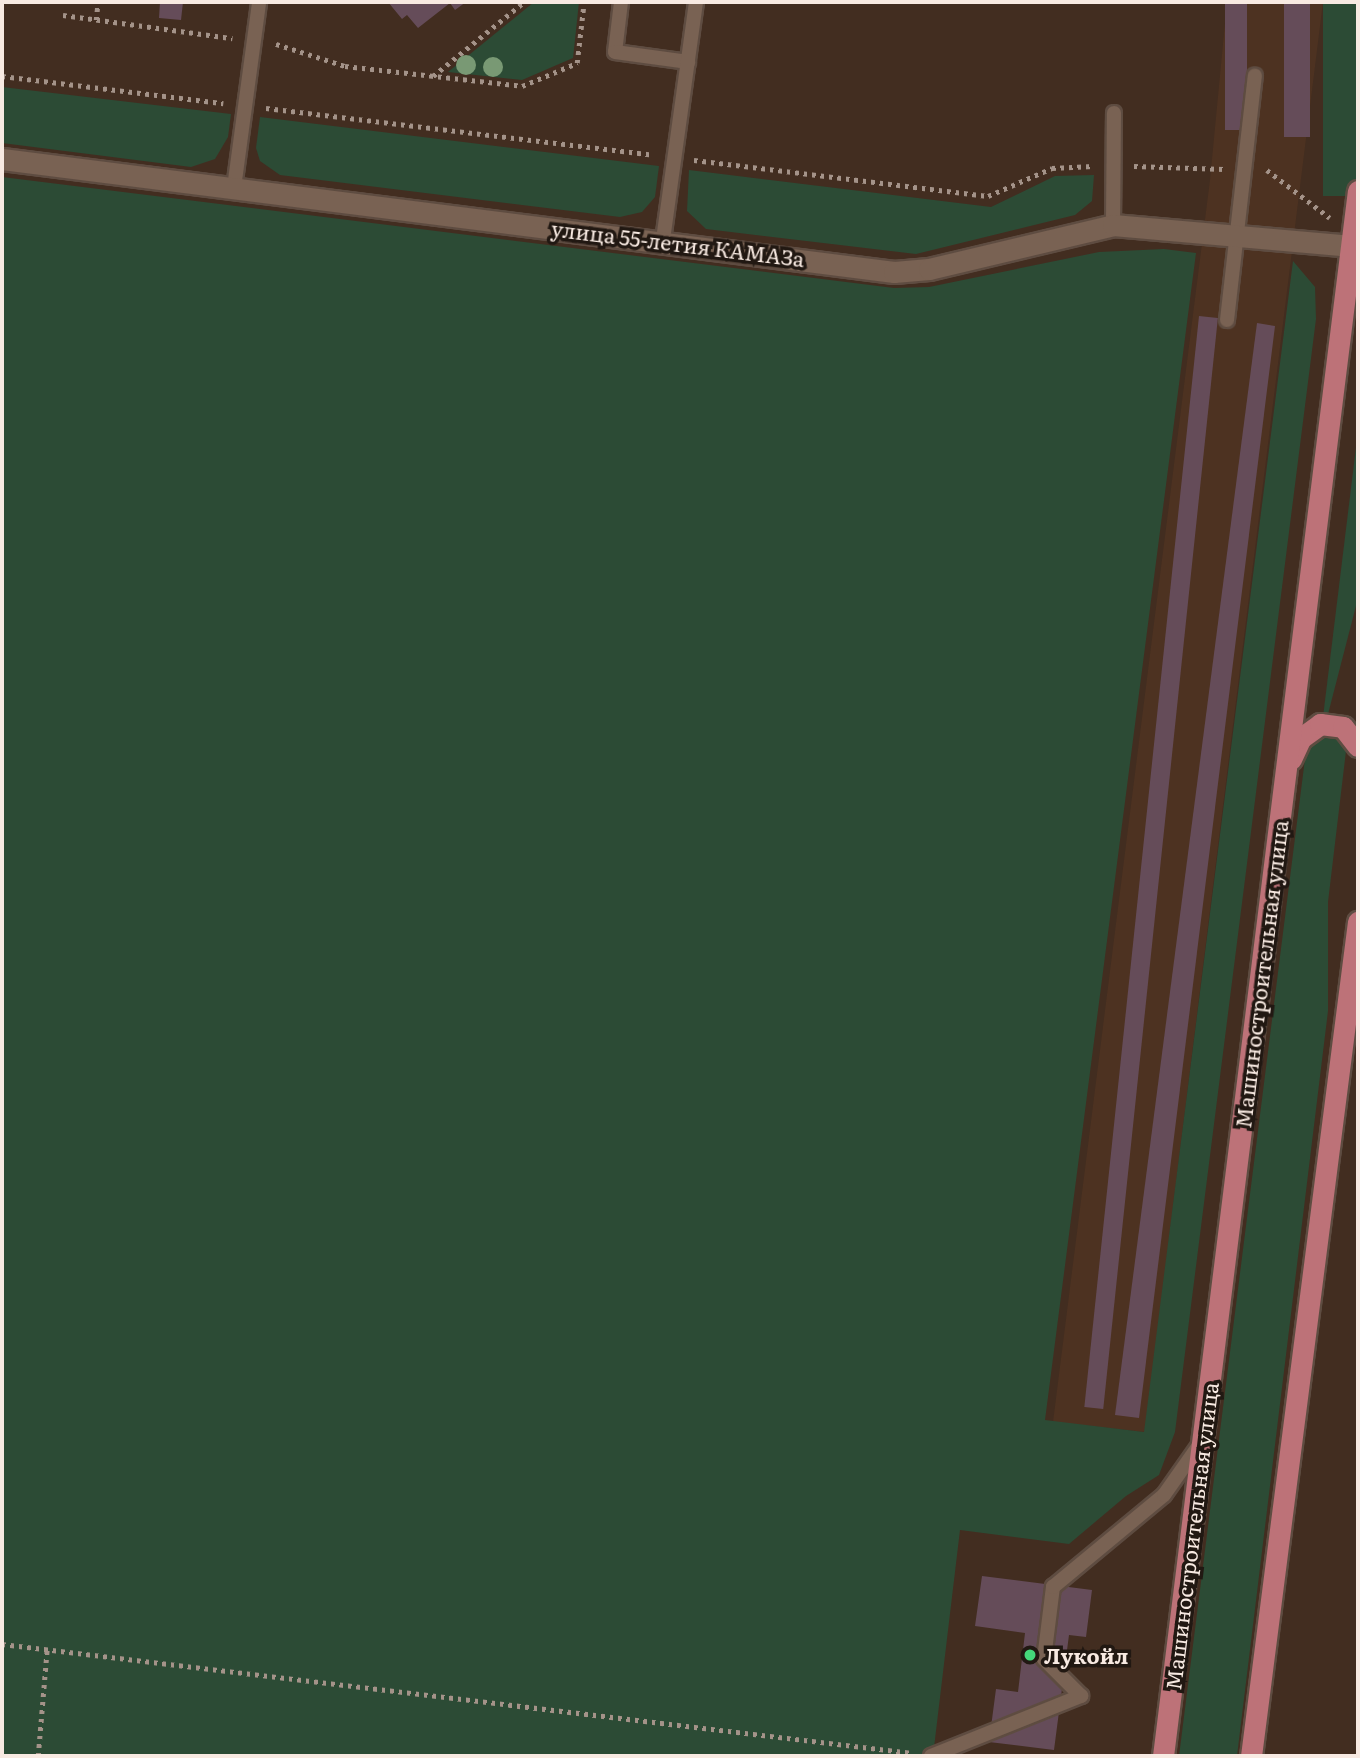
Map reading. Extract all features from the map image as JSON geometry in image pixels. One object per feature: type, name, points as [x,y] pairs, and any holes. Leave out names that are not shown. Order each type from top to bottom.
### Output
[{"type":"main road","name":"Машиностроительная улица","points":[[1163,1756],[1205,1437],[1358,191]]},
{"type":"main road","points":[[1286,771],[1301,738],[1320,724],[1343,727],[1358,746]]},
{"type":"main road","points":[[1251,1756],[1358,922]]},
{"type":"street","name":"улица 55-летия КАМАЗа","points":[[2,159],[663,240],[894,272],[929,270],[1113,225],[1352,246]]},
{"type":"lane","points":[[234,188],[259,2]]},
{"type":"lane","points":[[621,2],[615,52],[688,62]]},
{"type":"lane","points":[[663,240],[696,2]]},
{"type":"lane","points":[[1227,320],[1255,76]]},
{"type":"lane","points":[[1113,225],[1114,113]]},
{"type":"lane","points":[[930,1756],[1081,1696],[1044,1659],[1053,1587],[1164,1495],[1205,1437]]},
{"type":"path","points":[[96,20],[98,2]]},
{"type":"path","points":[[433,76],[524,2]]},
{"type":"path","points":[[63,15],[254,41],[345,66],[522,86],[577,62],[584,2]]},
{"type":"path","points":[[2,76],[233,104]]},
{"type":"path","points":[[262,108],[661,156]]},
{"type":"path","points":[[689,160],[988,196],[1052,167],[1095,166]]},
{"type":"path","points":[[1128,166],[1266,170],[1333,220]]},
{"type":"path","points":[[2,1644],[930,1756]]},
{"type":"path","points":[[38,1756],[47,1649]]},
{"type":"shaded area","points":[[1227,2],[1323,2],[1145,1432],[1053,1422],[1210,180]]},
{"type":"green space","points":[[534,2],[579,2],[573,58],[522,80],[448,72]]},
{"type":"green space","points":[[1323,2],[1357,2],[1357,196],[1323,196]]},
{"type":"green space","points":[[2,87],[231,114],[228,137],[215,159],[191,167],[2,143]]},
{"type":"green space","points":[[260,117],[659,166],[655,197],[642,212],[620,217],[280,175],[260,161],[256,148]]},
{"type":"green space","points":[[689,170],[991,207],[1055,176],[1094,175],[1092,201],[1075,215],[916,254],[706,229],[687,211]]},
{"type":"green space","points":[[2,177],[894,288],[929,287],[1099,252],[1164,249],[1196,253],[1045,1420],[1144,1432],[1293,261],[1315,287],[1316,319],[1175,1432],[1159,1475],[1126,1496],[1069,1544],[960,1530],[933,1756],[2,1756]]},
{"type":"green space","points":[[1358,431],[1358,598],[1327,718],[1323,717]]},
{"type":"green space","points":[[1320,732],[1337,736],[1346,751],[1328,902],[1328,1011],[1237,1756],[1179,1756],[1307,743]]},
{"type":"building","points":[[160,2],[183,2],[181,20],[159,18]]},
{"type":"building","points":[[388,2],[466,2],[455,10],[450,3],[418,28],[407,15],[402,19]]},
{"type":"building","points":[[1225,2],[1247,2],[1247,130],[1225,130]]},
{"type":"building","points":[[1284,2],[1310,2],[1310,137],[1284,137]]},
{"type":"building","points":[[1199,316],[1218,318],[1103,1409],[1084,1407]]},
{"type":"building","points":[[1257,323],[1275,326],[1139,1418],[1115,1415]]},
{"type":"building","points":[[982,1576],[1092,1590],[1086,1637],[1069,1635],[1054,1750],[989,1742],[996,1689],[1018,1692],[1025,1633],[975,1626]]},
{"type":"place","name":"Лукойл","points":[[1030,1655]]}]
